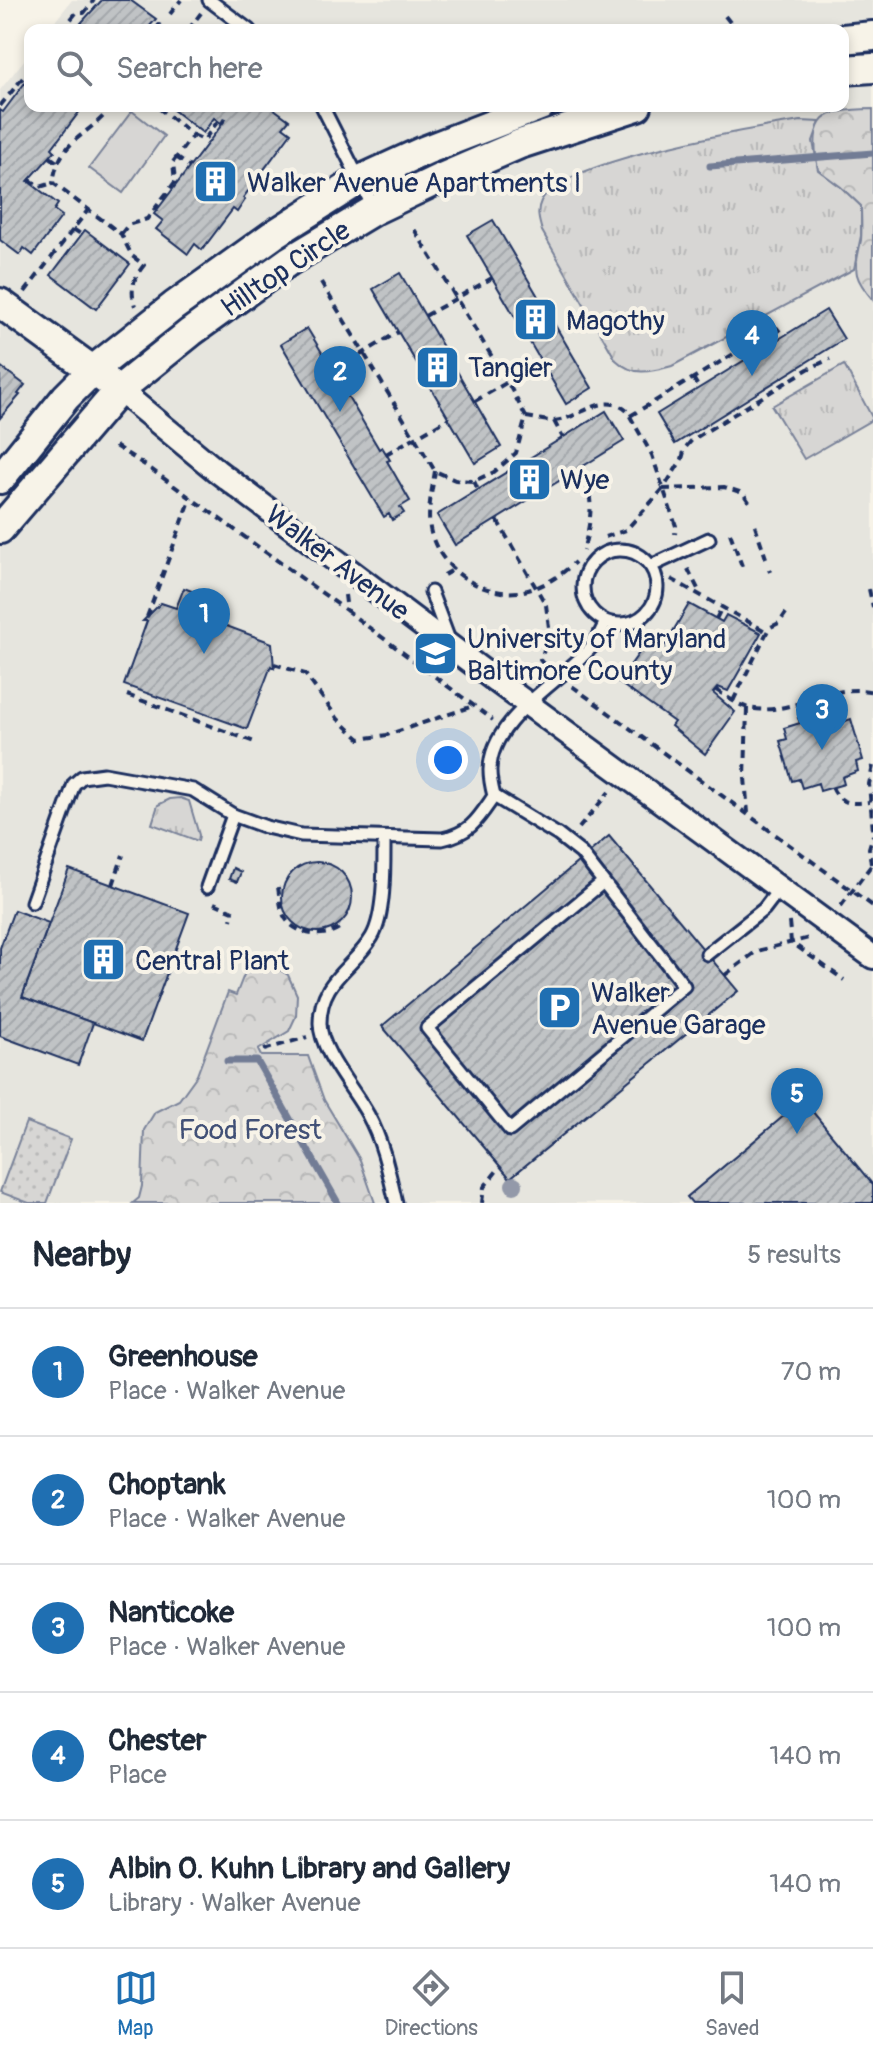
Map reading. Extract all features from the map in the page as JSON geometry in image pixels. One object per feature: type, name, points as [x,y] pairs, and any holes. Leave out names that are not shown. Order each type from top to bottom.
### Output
[{"type":"street","points":[[849,38],[873,36]]},
{"type":"street","points":[[849,70],[873,68]]},
{"type":"street","name":"Hilltop Circle","points":[[0,479],[66,397],[93,370],[174,306],[261,244],[358,181],[426,150],[524,112]]},
{"type":"street","name":"Hilltop Circle","points":[[0,529],[119,390],[191,332],[289,261],[374,210],[520,144],[619,112]]},
{"type":"street","name":"Walker Avenue","points":[[12,298],[93,370],[217,471],[873,957]]},
{"type":"lane","points":[[209,0],[241,24]]},
{"type":"lane","points":[[325,112],[374,210]]},
{"type":"lane","points":[[651,566],[709,539]]},
{"type":"lane","points":[[635,552],[651,566],[657,578],[658,592],[653,605],[645,615],[633,622],[619,625],[606,622],[584,599],[588,568],[603,553],[635,552]]},
{"type":"lane","points":[[431,592],[451,646]]},
{"type":"lane","points":[[32,902],[74,784],[82,777],[104,774],[193,790],[233,815],[301,835],[442,839],[465,833],[494,796],[490,769],[494,750],[506,730],[529,704],[595,643],[606,622]]},
{"type":"lane","points":[[494,796],[558,835],[581,853],[684,986],[510,1130],[427,1028],[602,883]]},
{"type":"lane","points":[[207,887],[233,815]]},
{"type":"lane","points":[[384,839],[383,876],[374,934],[359,954],[338,973],[322,1002],[320,1022],[321,1033],[331,1055],[370,1117],[386,1159],[396,1203]]},
{"type":"lane","points":[[707,954],[764,909],[780,888]]},
{"type":"path","points":[[67,24],[76,13],[86,14],[94,0]]},
{"type":"path","points":[[170,14],[181,0]]},
{"type":"path","points":[[725,16],[731,24]]},
{"type":"path","points":[[0,106],[24,76]]},
{"type":"path","points":[[53,183],[57,162],[79,134],[101,120],[107,112]]},
{"type":"path","points":[[164,112],[204,140],[218,121]]},
{"type":"path","points":[[121,234],[128,225],[147,219],[175,182],[173,162],[193,135]]},
{"type":"path","points":[[50,157],[57,162]]},
{"type":"path","points":[[176,157],[190,167]]},
{"type":"path","points":[[29,179],[40,187],[53,183]]},
{"type":"path","points":[[53,183],[121,234],[132,256],[144,265],[135,276],[131,293],[137,316]]},
{"type":"path","points":[[12,298],[88,210]]},
{"type":"path","points":[[73,229],[82,235]]},
{"type":"path","points":[[321,282],[435,471],[455,480],[474,481],[494,472],[516,453],[526,417],[414,229]]},
{"type":"path","points":[[425,316],[492,278]]},
{"type":"path","points":[[630,416],[777,328],[783,336]]},
{"type":"path","points":[[336,370],[398,332]]},
{"type":"path","points":[[605,537],[626,530],[663,489],[692,440],[807,366],[830,359]]},
{"type":"path","points":[[475,401],[542,362]]},
{"type":"path","points":[[693,378],[699,388]]},
{"type":"path","points":[[526,417],[554,421],[581,414],[601,403],[620,405],[630,416],[652,455],[676,526],[675,536]]},
{"type":"path","points":[[386,454],[449,418]]},
{"type":"path","points":[[554,421],[563,438]]},
{"type":"path","points":[[115,446],[191,498],[495,721]]},
{"type":"path","points":[[580,469],[591,499],[591,516],[583,551]]},
{"type":"path","points":[[435,471],[430,531],[453,570],[487,589],[503,592],[536,587],[559,577],[575,562]]},
{"type":"path","points":[[474,481],[478,490]]},
{"type":"path","points":[[663,489],[737,489],[751,505]]},
{"type":"path","points":[[147,617],[191,498]]},
{"type":"path","points":[[497,520],[546,605],[550,635],[540,660],[546,667]]},
{"type":"path","points":[[755,525],[766,558]]},
{"type":"path","points":[[730,533],[742,566]]},
{"type":"path","points":[[687,565],[701,595]]},
{"type":"path","points":[[444,575],[453,570]]},
{"type":"path","points":[[671,579],[767,632]]},
{"type":"path","points":[[344,585],[347,611]]},
{"type":"path","points":[[869,589],[873,607]]},
{"type":"path","points":[[716,619],[722,607]]},
{"type":"path","points":[[733,701],[769,628],[779,623],[786,613]]},
{"type":"path","points":[[633,630],[647,642]]},
{"type":"path","points":[[274,664],[305,674],[338,719],[360,739],[387,735],[473,706]]},
{"type":"path","points":[[570,684],[873,906]]},
{"type":"path","points":[[716,690],[747,708],[778,708],[851,689],[873,692]]},
{"type":"path","points":[[135,698],[137,690]]},
{"type":"path","points":[[127,695],[257,743]]},
{"type":"path","points":[[808,702],[811,714]]},
{"type":"path","points":[[180,715],[183,706]]},
{"type":"path","points":[[747,708],[745,778],[748,813]]},
{"type":"path","points":[[227,732],[230,723]]},
{"type":"path","points":[[842,904],[872,864],[869,784],[873,766]]},
{"type":"path","points":[[579,828],[613,787]]},
{"type":"path","points":[[832,787],[845,802],[869,802]]},
{"type":"path","points":[[113,885],[123,855]]},
{"type":"path","points":[[278,887],[281,908],[288,923],[315,935],[337,931],[340,925]]},
{"type":"path","points":[[213,903],[233,911],[231,920]]},
{"type":"path","points":[[788,916],[791,942],[844,980]]},
{"type":"path","points":[[725,975],[757,951],[816,936]]},
{"type":"path","points":[[264,1050],[297,1039]]},
{"type":"path","points":[[482,1203],[484,1187],[500,1167]]},
{"type":"shaded area","name":"University of Maryland Baltimore County","points":[[72,0],[873,0],[873,1203],[0,1203],[0,90],[24,60],[24,112],[849,112],[849,24],[53,24]]},
{"type":"green space","points":[[873,109],[873,300],[856,272],[861,206],[818,170],[818,127],[831,114]]},
{"type":"green space","points":[[131,112],[164,136],[123,193],[89,168]]},
{"type":"green space","points":[[801,121],[820,122],[813,141],[818,169],[861,206],[861,236],[854,269],[672,366],[642,372],[629,369],[616,360],[542,231],[538,212],[541,201],[556,186],[583,172],[620,160],[661,148]]},
{"type":"green space","points":[[844,365],[873,419],[804,459],[772,406]]},
{"type":"green space","points":[[180,798],[189,801],[198,841],[152,824],[158,805]]},
{"type":"green space","name":"Food Forest","points":[[256,955],[288,975],[297,995],[296,1016],[289,1031],[258,1050],[261,1056],[308,1056],[324,1100],[360,1160],[375,1203],[133,1203],[139,1198],[142,1186],[144,1130],[155,1112],[179,1100],[197,1075],[228,992],[236,995],[251,957]]},
{"type":"green space","points":[[26,1122],[71,1139],[47,1203],[29,1203],[0,1192]]},
{"type":"building","points":[[102,0],[130,0],[156,19],[152,24],[81,23]]},
{"type":"building","points":[[24,84],[24,112],[79,112],[52,148],[55,151],[28,181],[58,204],[54,210],[62,216],[33,255],[24,248],[20,255],[0,240],[0,110],[3,112]]},
{"type":"building","name":"Walker Avenue Apartments I","points":[[176,112],[278,112],[289,120],[283,127],[291,133],[243,198],[245,200],[237,212],[233,209],[202,250],[195,244],[188,254],[156,229],[163,221],[154,214],[226,119],[221,123],[214,118],[203,133]]},
{"type":"building","name":"Magothy","points":[[493,220],[592,388],[566,404],[467,235]]},
{"type":"building","points":[[85,230],[130,264],[96,309],[51,275]]},
{"type":"building","name":"Tangier","points":[[400,273],[501,447],[475,463],[373,289]]},
{"type":"building","points":[[826,310],[844,339],[675,444],[657,414]]},
{"type":"building","points":[[307,328],[336,370],[337,378],[379,449],[382,447],[390,460],[387,461],[410,501],[400,507],[404,513],[392,520],[389,514],[384,517],[281,344]]},
{"type":"building","points":[[0,366],[25,385],[0,418]]},
{"type":"building","name":"Wye","points":[[606,411],[624,441],[455,545],[437,515]]},
{"type":"building","points":[[184,588],[220,602],[213,621],[272,643],[274,668],[271,666],[247,729],[124,685],[147,621],[143,621],[161,603],[176,608]]},
{"type":"building","points":[[689,604],[722,622],[726,615],[761,633],[728,691],[718,687],[713,693],[735,712],[705,754],[671,726],[674,722],[618,682],[650,638],[663,648]]},
{"type":"building","points":[[821,711],[823,717],[840,712],[843,722],[851,719],[863,760],[856,762],[858,771],[842,777],[844,784],[820,791],[818,783],[802,788],[799,779],[792,781],[780,741],[787,739],[784,728],[800,723],[798,718]]},
{"type":"building","name":"Walker Avenue Garage","points":[[609,836],[738,991],[510,1178],[382,1026]]},
{"type":"building","points":[[317,862],[342,872],[352,897],[342,922],[317,932],[292,922],[282,897],[292,872]]},
{"type":"building","points":[[233,868],[241,872],[237,882],[229,879]]},
{"type":"building","name":"Central Plant","points":[[69,869],[189,913],[142,1041],[22,997]]},
{"type":"building","points":[[14,910],[49,923],[22,997],[93,1023],[78,1065],[0,1036],[0,948]]},
{"type":"building","points":[[803,1100],[873,1185],[873,1203],[692,1203],[687,1197]]},
{"type":"waterway","points":[[710,166],[873,153]]},
{"type":"waterway","points":[[227,1061],[257,1061],[338,1203]]},
{"type":"place","name":"Walker Avenue Apartments I","points":[[216,182]]},
{"type":"place","name":"Magothy","points":[[535,320]]},
{"type":"place","name":"Tangier","points":[[437,367]]},
{"type":"place","name":"Chester","points":[[752,376]]},
{"type":"place","name":"Choptank","points":[[340,412]]},
{"type":"place","name":"Wye","points":[[529,479]]},
{"type":"place","name":"Greenhouse","points":[[204,654]]},
{"type":"place","name":"University of Maryland Baltimore County","points":[[436,654]]},
{"type":"place","name":"Nanticoke","points":[[822,750]]},
{"type":"place","name":"Central Plant","points":[[104,960]]},
{"type":"place","name":"Walker Avenue Garage","points":[[560,1008]]},
{"type":"place","name":"Albin O. Kuhn Library and Gallery","points":[[797,1134]]}]
